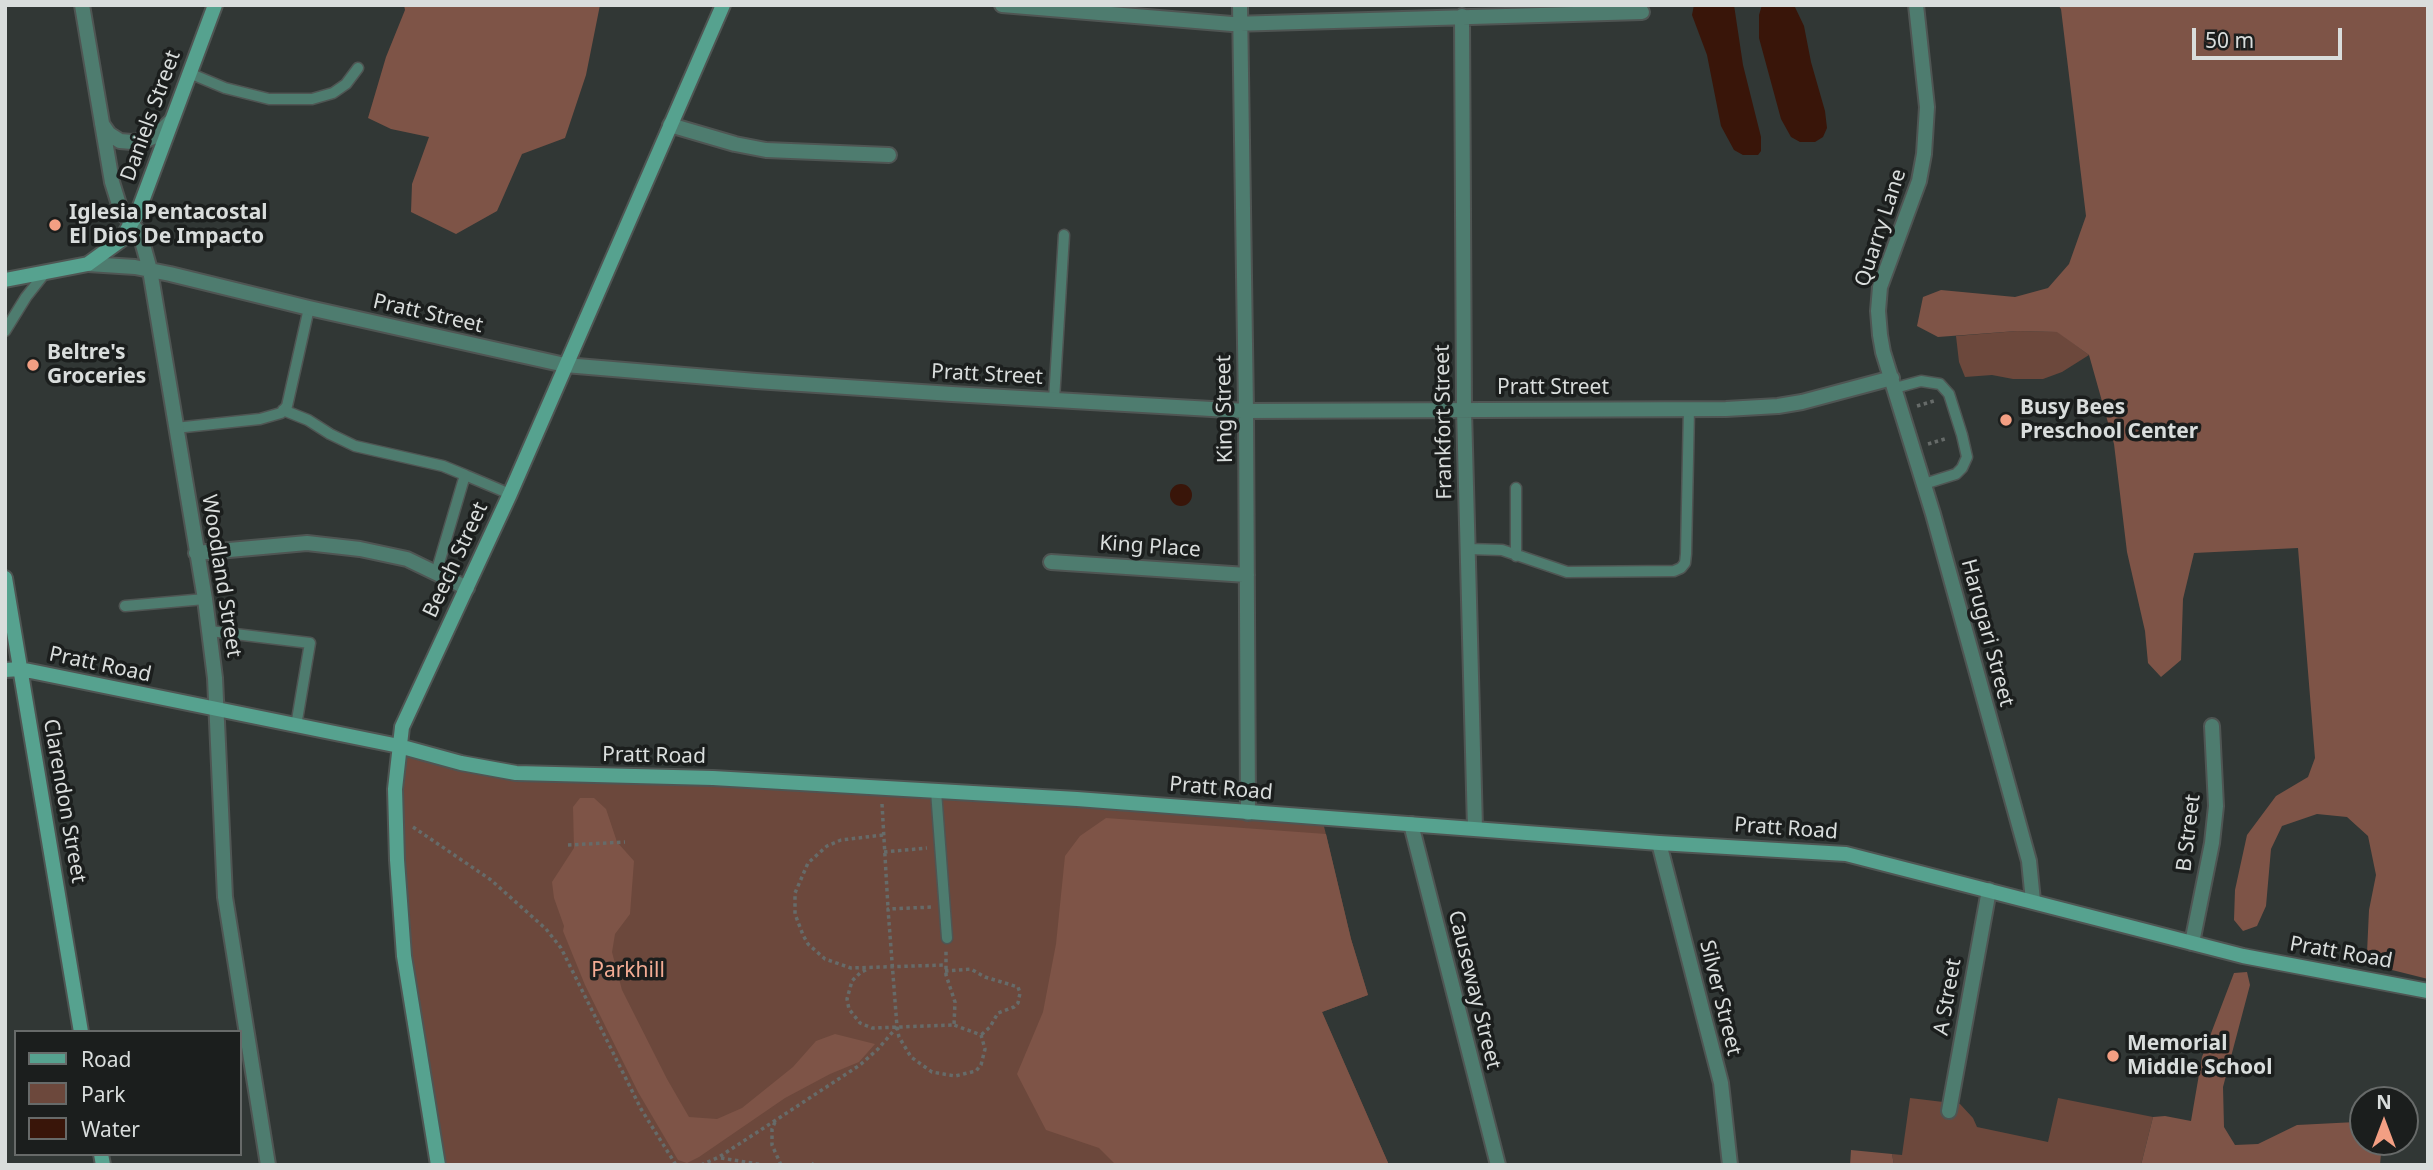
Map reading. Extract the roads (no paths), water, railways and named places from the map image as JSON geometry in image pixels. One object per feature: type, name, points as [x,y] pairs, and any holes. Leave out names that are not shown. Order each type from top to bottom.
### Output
[{"type":"street","name":"Woodland Street","points":[[82,5],[101,123],[118,202],[121,211],[140,234],[150,270],[205,599],[218,711],[225,897],[268,1165]]},
{"type":"street","name":"Daniels Street","points":[[5,280],[88,264],[121,240],[138,212],[215,5]]},
{"type":"street","name":"Beech Street","points":[[438,1165],[404,956],[396,816],[399,746],[404,720],[510,494],[723,5]]},
{"type":"street","points":[[1002,5],[1240,24],[1642,12]]},
{"type":"street","name":"King Street","points":[[1240,5],[1248,813]]},
{"type":"street","name":"Quarry Lane","points":[[1894,383],[1883,352],[1878,311],[1880,288],[1919,181],[1927,131],[1916,5]]},
{"type":"street","name":"Frankfort Street","points":[[1462,16],[1464,410],[1475,828]]},
{"type":"street","points":[[101,123],[109,134],[120,141],[132,142],[156,136],[170,122]]},
{"type":"street","points":[[670,125],[766,150],[889,155]]},
{"type":"street","name":"Pratt Street","points":[[88,264],[150,270],[565,365],[756,382],[1246,411],[1689,409],[1779,406],[1894,383]]},
{"type":"street","name":"Harugari Street","points":[[1894,383],[2029,861],[2033,901]]},
{"type":"street","points":[[196,553],[307,543],[360,549],[407,559],[467,588]]},
{"type":"street","name":"King Place","points":[[1051,562],[1247,575]]},
{"type":"street","name":"Clarendon Street","points":[[5,578],[13,670],[81,1030]]},
{"type":"street","name":"Pratt Road","points":[[13,670],[399,746],[461,763],[516,773],[713,778],[936,790],[1659,843],[1846,854],[2192,943],[2428,991]]},
{"type":"street","name":"B Street","points":[[2192,943],[2212,843],[2216,806],[2212,726]]},
{"type":"street","name":"Causeway Street","points":[[1411,824],[1497,1165]]},
{"type":"street","name":"Silver Street","points":[[1659,843],[1721,1083],[1730,1165]]},
{"type":"street","name":"A Street","points":[[1949,1111],[1989,890]]},
{"type":"lane","points":[[188,73],[225,88],[269,99],[312,99],[333,93],[345,84],[358,68]]},
{"type":"lane","points":[[1054,400],[1064,235]]},
{"type":"lane","points":[[5,331],[45,273]]},
{"type":"lane","points":[[175,428],[260,419],[274,416],[283,410],[287,406],[309,308]]},
{"type":"lane","points":[[1894,383],[1934,382],[1946,388],[1962,435],[1967,457],[1962,468],[1956,474],[1924,484]]},
{"type":"lane","points":[[1468,549],[1502,550],[1567,572],[1674,571],[1681,568],[1686,554],[1689,409]]},
{"type":"lane","points":[[283,410],[308,420],[355,446],[443,466],[510,494]]},
{"type":"lane","points":[[436,573],[465,475]]},
{"type":"lane","points":[[1516,488],[1517,556]]},
{"type":"lane","points":[[125,606],[205,599]]},
{"type":"lane","points":[[210,631],[310,643],[296,726]]},
{"type":"lane","points":[[936,790],[947,938]]},
{"type":"water","points":[[1694,5],[1734,5],[1743,65],[1761,137],[1761,151],[1758,155],[1743,155],[1734,150],[1721,126],[1707,55],[1692,15]]},
{"type":"water","points":[[1762,5],[1794,5],[1804,26],[1827,128],[1823,137],[1815,142],[1800,142],[1791,137],[1781,119],[1759,38]]},
{"type":"water","points":[[1181,484],[1189,487],[1192,495],[1189,503],[1181,506],[1173,503],[1170,495],[1173,487]]},
{"type":"place","name":"Iglesia Pentacostal El Dios De Impacto","points":[[55,225]]},
{"type":"place","name":"Beltre's Groceries","points":[[33,365]]},
{"type":"place","name":"Busy Bees Preschool Center","points":[[2006,420]]},
{"type":"place","name":"Memorial Middle School","points":[[2113,1056]]},
{"type":"park label","name":"Parkhill","points":[[628,971]]}]
